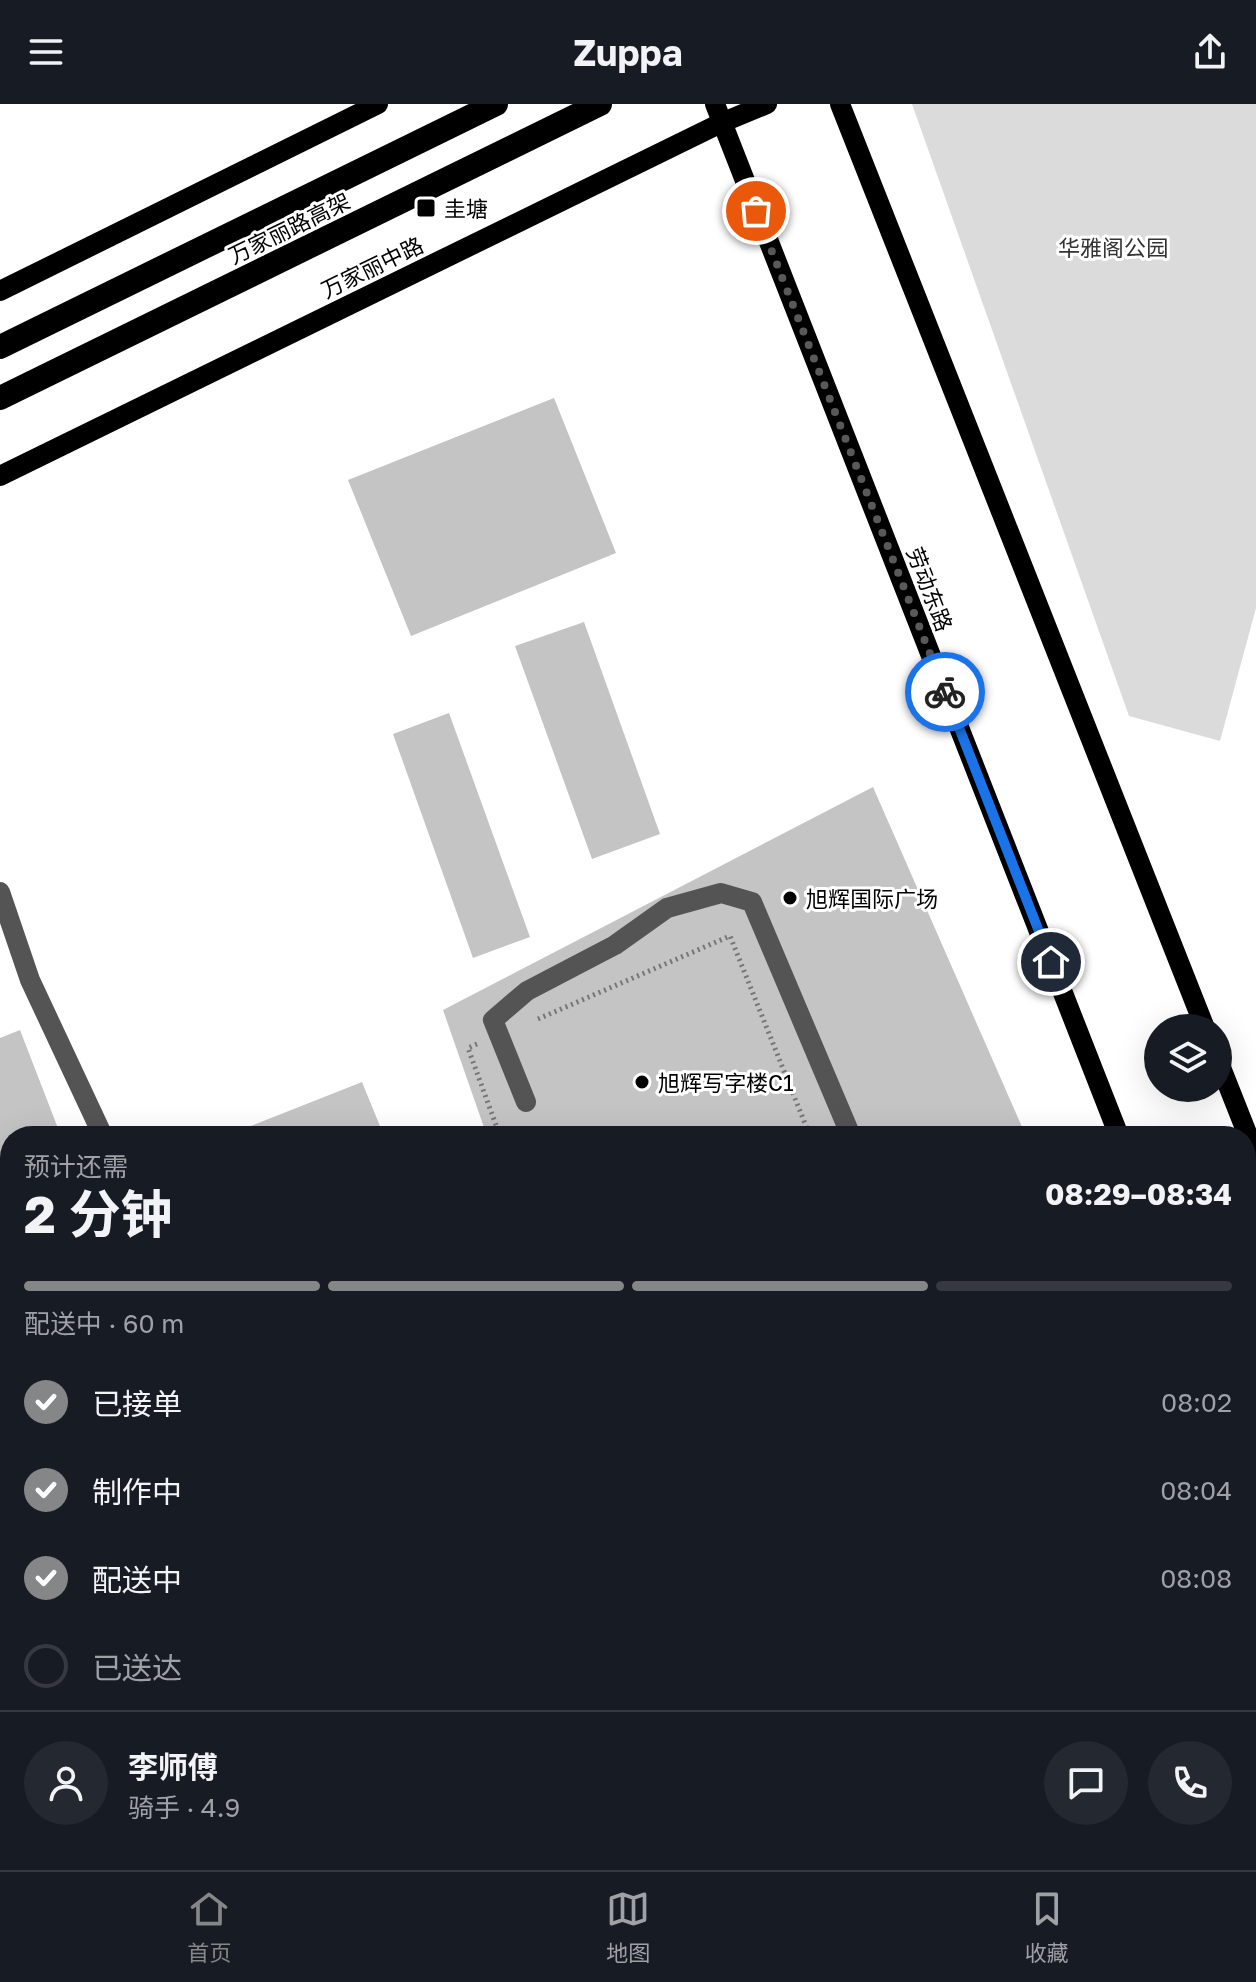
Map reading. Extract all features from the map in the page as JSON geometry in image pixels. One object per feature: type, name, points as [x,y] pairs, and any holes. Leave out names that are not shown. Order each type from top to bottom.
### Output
[{"type":"highway","name":"万家丽路高架","points":[[0,347],[496,104]]},
{"type":"highway","name":"万家丽路高架","points":[[0,398],[600,104]]},
{"type":"main road","points":[[0,291],[378,104]]},
{"type":"main road","name":"万家丽中路","points":[[0,476],[718,113],[767,104]]},
{"type":"main road","points":[[840,104],[1199,1014]]},
{"type":"main road","name":"劳动东路","points":[[718,113],[1115,1126]]},
{"type":"main road","points":[[1232,1095],[1244,1126]]},
{"type":"lane","points":[[0,892],[30,980],[98,1126]]},
{"type":"lane","points":[[526,1102],[493,1020],[527,991],[615,945],[667,908],[721,893],[752,902],[847,1126]]},
{"type":"path","points":[[496,1126],[468,1048],[730,936],[806,1126]]},
{"type":"green space","name":"华雅阁公园","points":[[912,104],[1256,104],[1256,608],[1220,741],[1129,716]]},
{"type":"building","points":[[554,398],[616,553],[411,636],[348,480]]},
{"type":"building","points":[[584,622],[660,834],[592,859],[515,646]]},
{"type":"building","points":[[449,713],[530,937],[473,958],[393,734]]},
{"type":"building","name":"旭辉国际广场","points":[[873,787],[1022,1126],[484,1126],[443,1010]]},
{"type":"building","points":[[20,1030],[57,1126],[0,1126],[0,1038]]},
{"type":"building","points":[[362,1082],[380,1126],[251,1126]]},
{"type":"way so far","points":[[756,211],[945,692]]},
{"type":"place","name":"圭塘","points":[[426,208]]},
{"type":"place","name":"旭辉国际广场","points":[[790,898]]},
{"type":"place","name":"旭辉写字楼C1","points":[[642,1082]]},
{"type":"route","points":[[945,692],[1051,962]]}]
